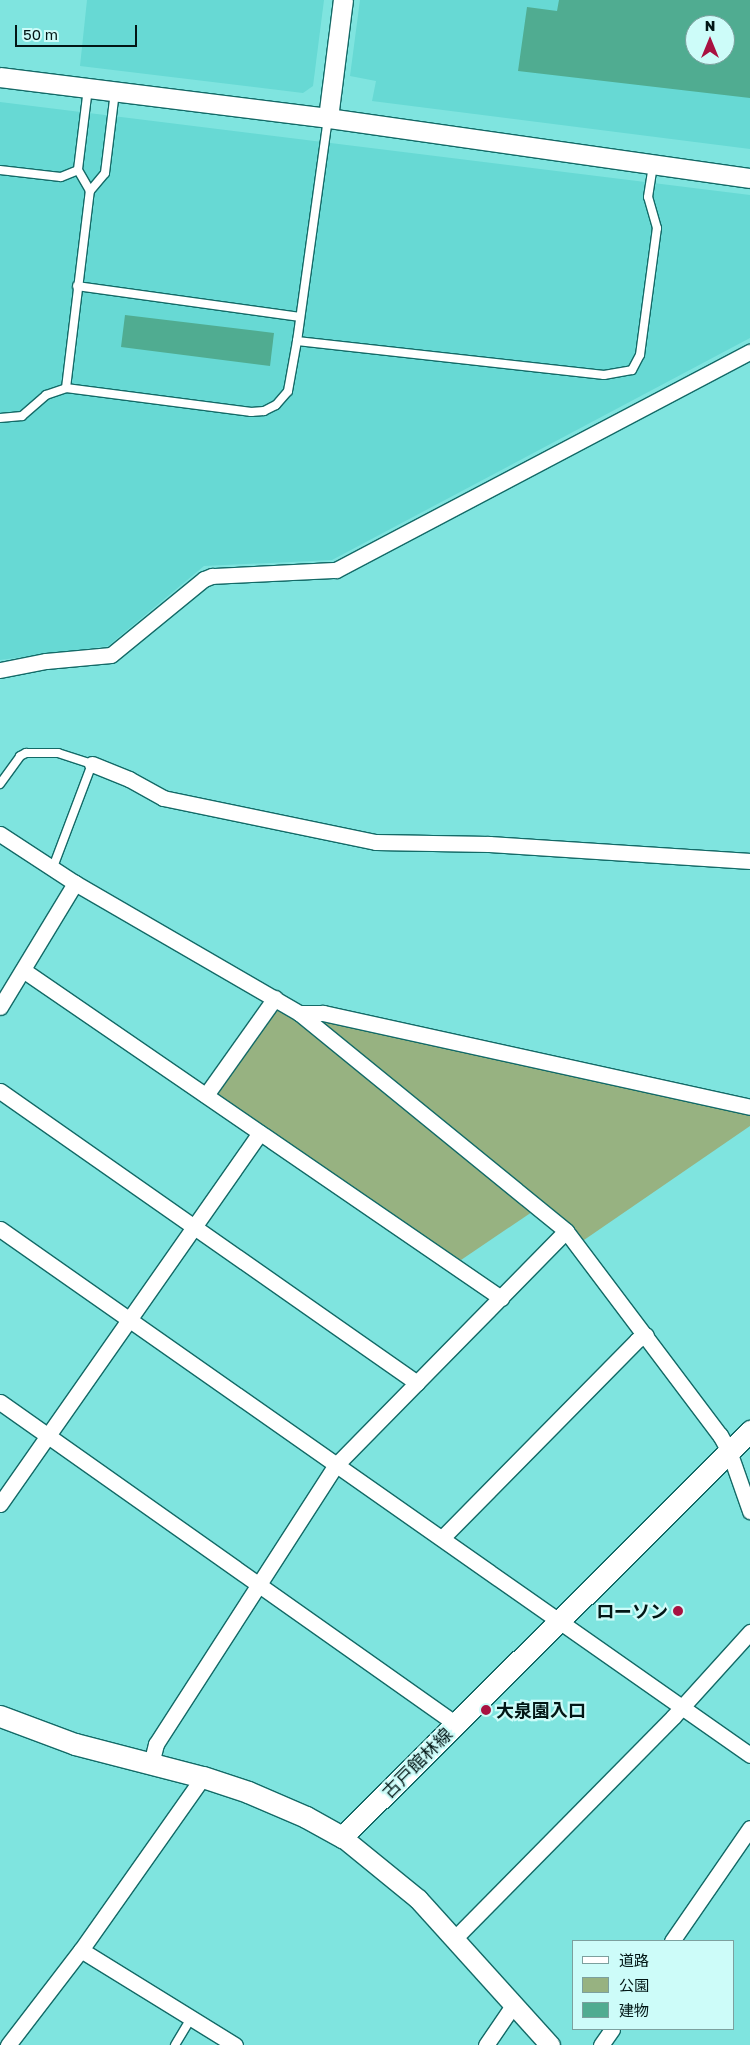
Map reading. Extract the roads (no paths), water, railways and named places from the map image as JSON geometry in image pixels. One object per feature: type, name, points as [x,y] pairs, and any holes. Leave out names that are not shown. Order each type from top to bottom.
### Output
[{"type":"main road","name":"古戸館林線","points":[[342,1837],[560,1622],[750,1430]]},
{"type":"main road","points":[[0,1716],[75,1744],[203,1777],[280,1804],[342,1837]]},
{"type":"street","points":[[328,118],[343,0]]},
{"type":"street","points":[[0,77],[328,118],[750,178]]},
{"type":"street","points":[[0,670],[46,660],[111,655],[204,579],[212,576],[336,570],[750,352]]},
{"type":"street","points":[[92,764],[129,779],[163,798],[376,842],[490,844],[750,860]]},
{"type":"street","points":[[0,834],[75,883],[247,980],[299,1013],[566,1231],[646,1335],[729,1451],[750,1511]]},
{"type":"street","points":[[0,1007],[75,883]]},
{"type":"street","points":[[23,970],[501,1298]]},
{"type":"street","points":[[206,1095],[275,998]]},
{"type":"street","points":[[299,1013],[323,1013],[750,1108]]},
{"type":"street","points":[[0,1091],[196,1225],[417,1383]]},
{"type":"street","points":[[0,1504],[260,1133]]},
{"type":"street","points":[[0,1229],[750,1755]]},
{"type":"street","points":[[151,1764],[156,1744],[256,1585],[336,1465],[566,1231]]},
{"type":"street","points":[[442,1538],[637,1340],[646,1335]]},
{"type":"street","points":[[0,1402],[256,1585],[456,1724]]},
{"type":"street","points":[[456,1937],[682,1706],[750,1632]]},
{"type":"street","points":[[7,2040],[81,1950],[203,1777]]},
{"type":"street","points":[[673,1940],[750,1828]]},
{"type":"street","points":[[342,1837],[418,1899],[456,1937],[550,2045]]},
{"type":"street","points":[[81,1950],[235,2045]]},
{"type":"street","points":[[486,2045],[514,2004]]},
{"type":"street","points":[[601,2045],[611,2030]]},
{"type":"lane","points":[[88,88],[78,170],[90,192]]},
{"type":"lane","points":[[66,388],[90,192],[105,173],[115,92]]},
{"type":"lane","points":[[0,418],[22,416],[46,394],[66,388],[251,412],[264,411],[276,405],[288,391],[297,341],[328,118]]},
{"type":"lane","points":[[297,341],[604,375],[632,370],[640,355],[657,228],[648,198],[653,164]]},
{"type":"lane","points":[[0,170],[62,177],[78,170]]},
{"type":"lane","points":[[77,286],[300,317]]},
{"type":"lane","points":[[0,784],[20,756],[26,753],[58,753],[92,764],[53,867]]},
{"type":"lane","points":[[175,2045],[191,2018]]},
{"type":"place","name":"ローソン","points":[[678,1611]]},
{"type":"place","name":"大泉園入口","points":[[486,1710]]}]
